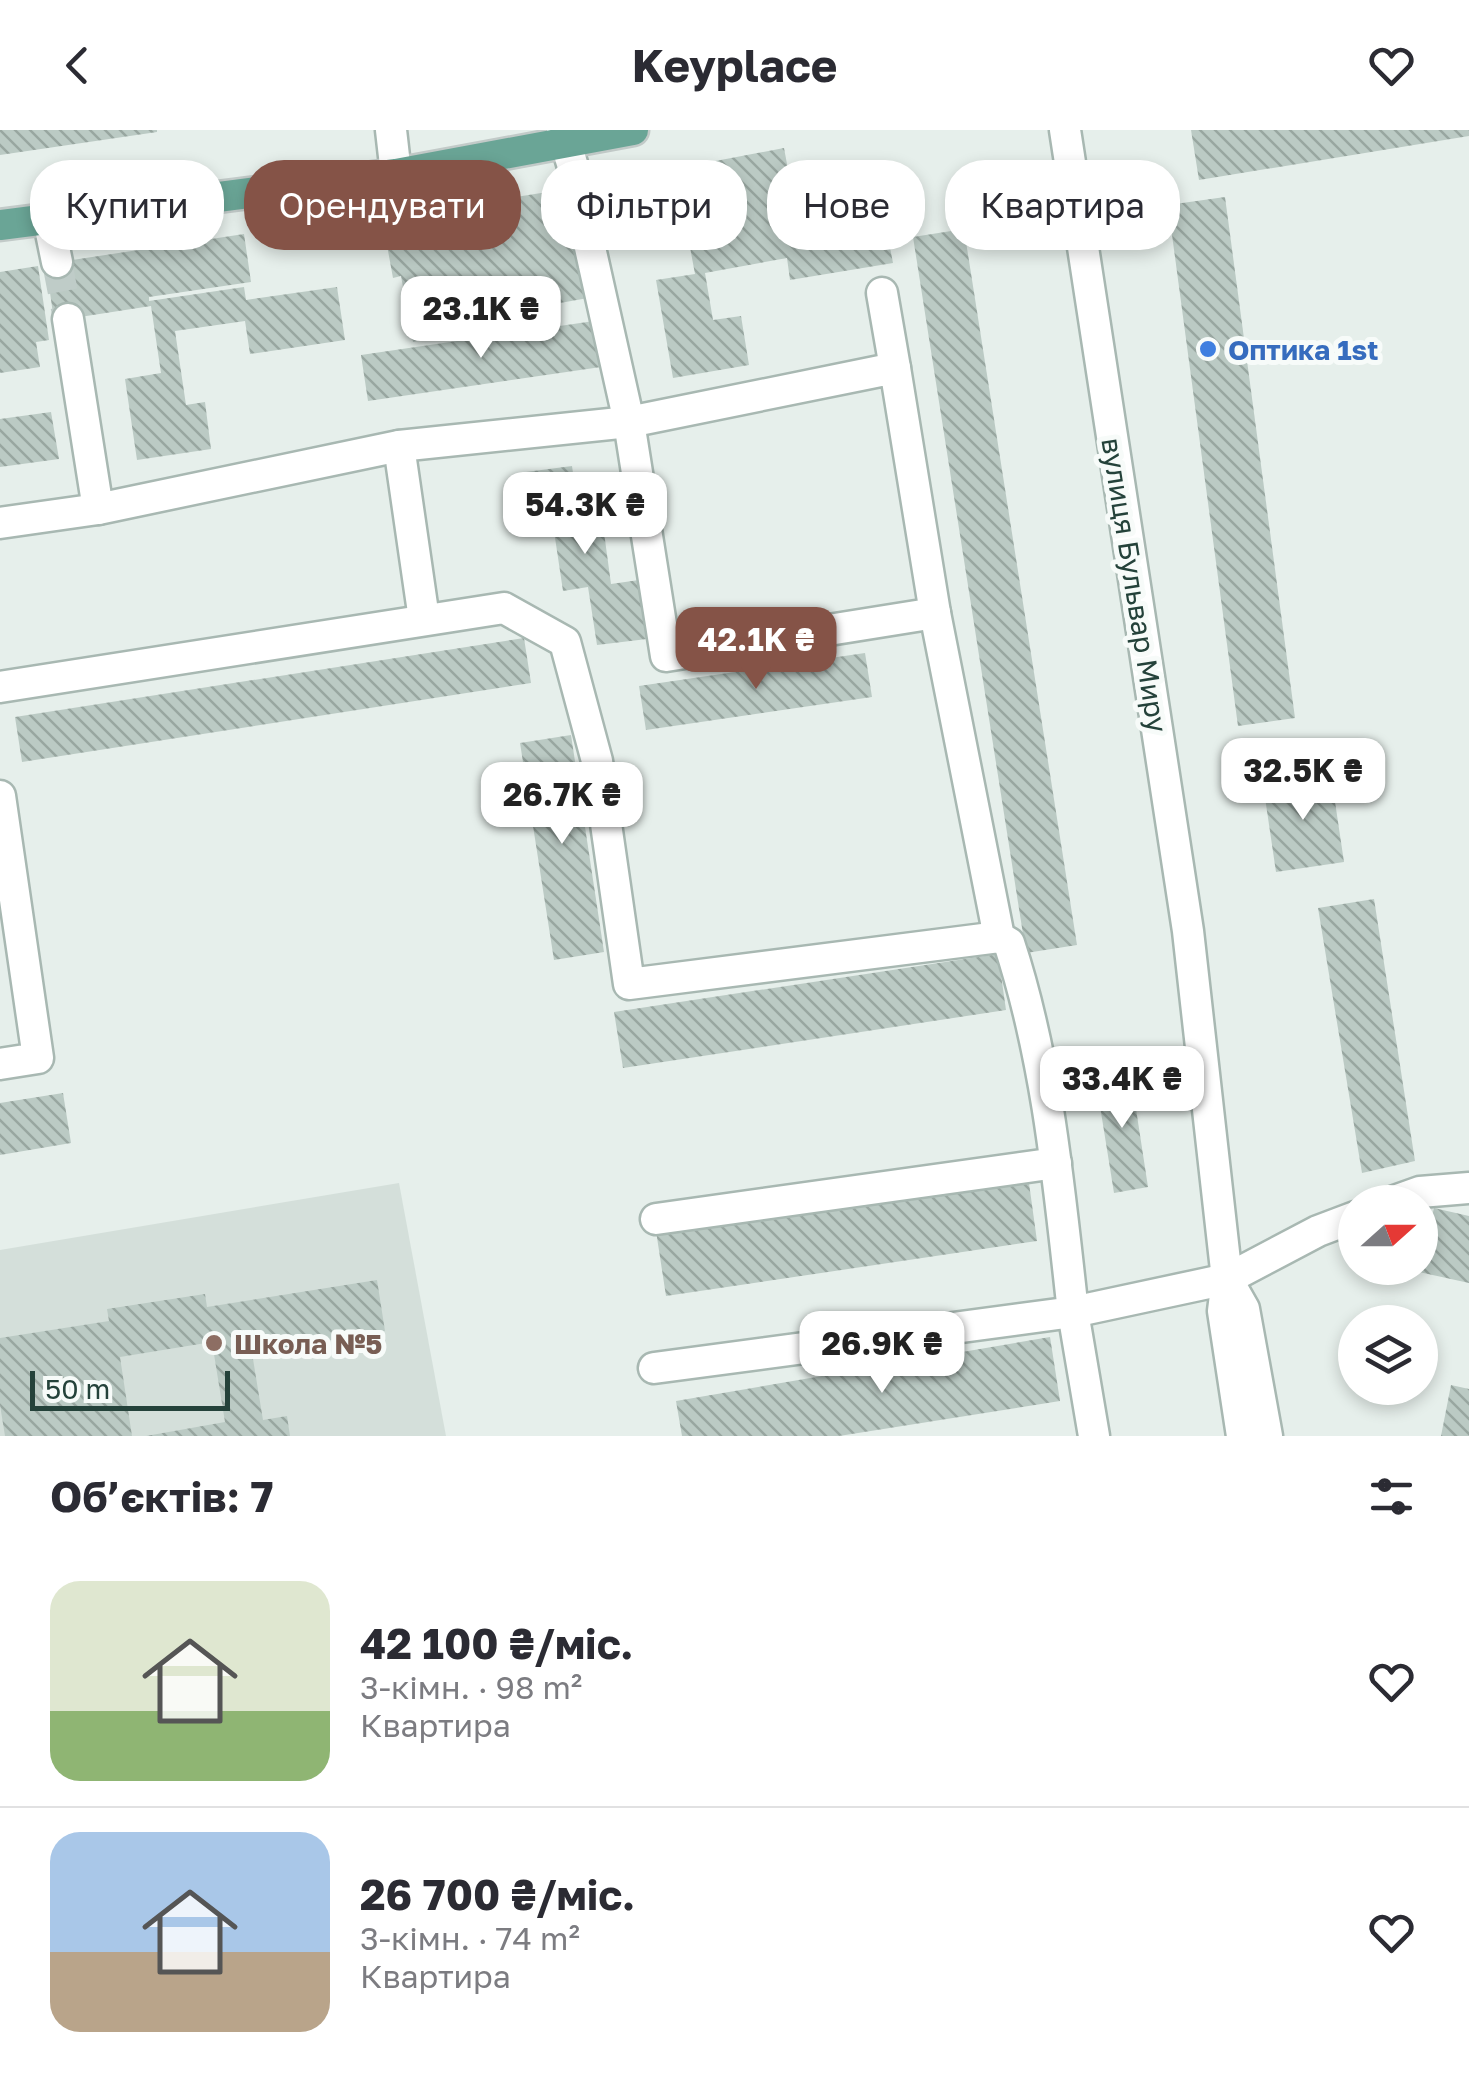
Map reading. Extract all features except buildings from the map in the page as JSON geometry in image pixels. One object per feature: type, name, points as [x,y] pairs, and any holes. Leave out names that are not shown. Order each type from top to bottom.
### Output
[{"type":"main road","points":[[458,160],[563,136],[633,130]]},
{"type":"main road","points":[[0,226],[30,221]]},
{"type":"street","points":[[391,130],[394,160]]},
{"type":"street","name":"вулиця Бульвар Миру","points":[[1066,130],[1188,932],[1227,1280],[1222,1311],[1242,1436]]},
{"type":"street","points":[[563,136],[571,160]]},
{"type":"street","points":[[55,250],[57,262]]},
{"type":"street","points":[[591,250],[629,422],[666,656],[935,613]]},
{"type":"street","points":[[882,292],[935,613],[1000,938]]},
{"type":"street","points":[[68,319],[98,509]]},
{"type":"street","points":[[0,523],[98,509],[399,446],[629,422],[895,368]]},
{"type":"street","points":[[399,446],[424,620]]},
{"type":"street","points":[[0,687],[504,608],[565,642],[596,761],[630,984],[1000,938],[1009,943],[1024,989],[1045,1083],[1073,1312],[1094,1436]]},
{"type":"street","points":[[0,796],[38,1058],[0,1064]]},
{"type":"street","points":[[656,1219],[1056,1163]]},
{"type":"street","points":[[1438,1191],[1469,1188]]},
{"type":"street","points":[[654,1368],[1073,1312],[1227,1280],[1338,1223]]},
{"type":"street","name":"вулиця Бульвар Миру","points":[[1227,1280],[1244,1309],[1267,1436]]},
{"type":"shaded area","name":"Школа №5","points":[[399,1183],[446,1436],[0,1436],[0,1250]]},
{"type":"tunnel","points":[[57,262],[68,319]]},
{"type":"place","name":"Оптика 1st","points":[[1208,349]]},
{"type":"place","name":"Школа №5","points":[[214,1343]]}]
